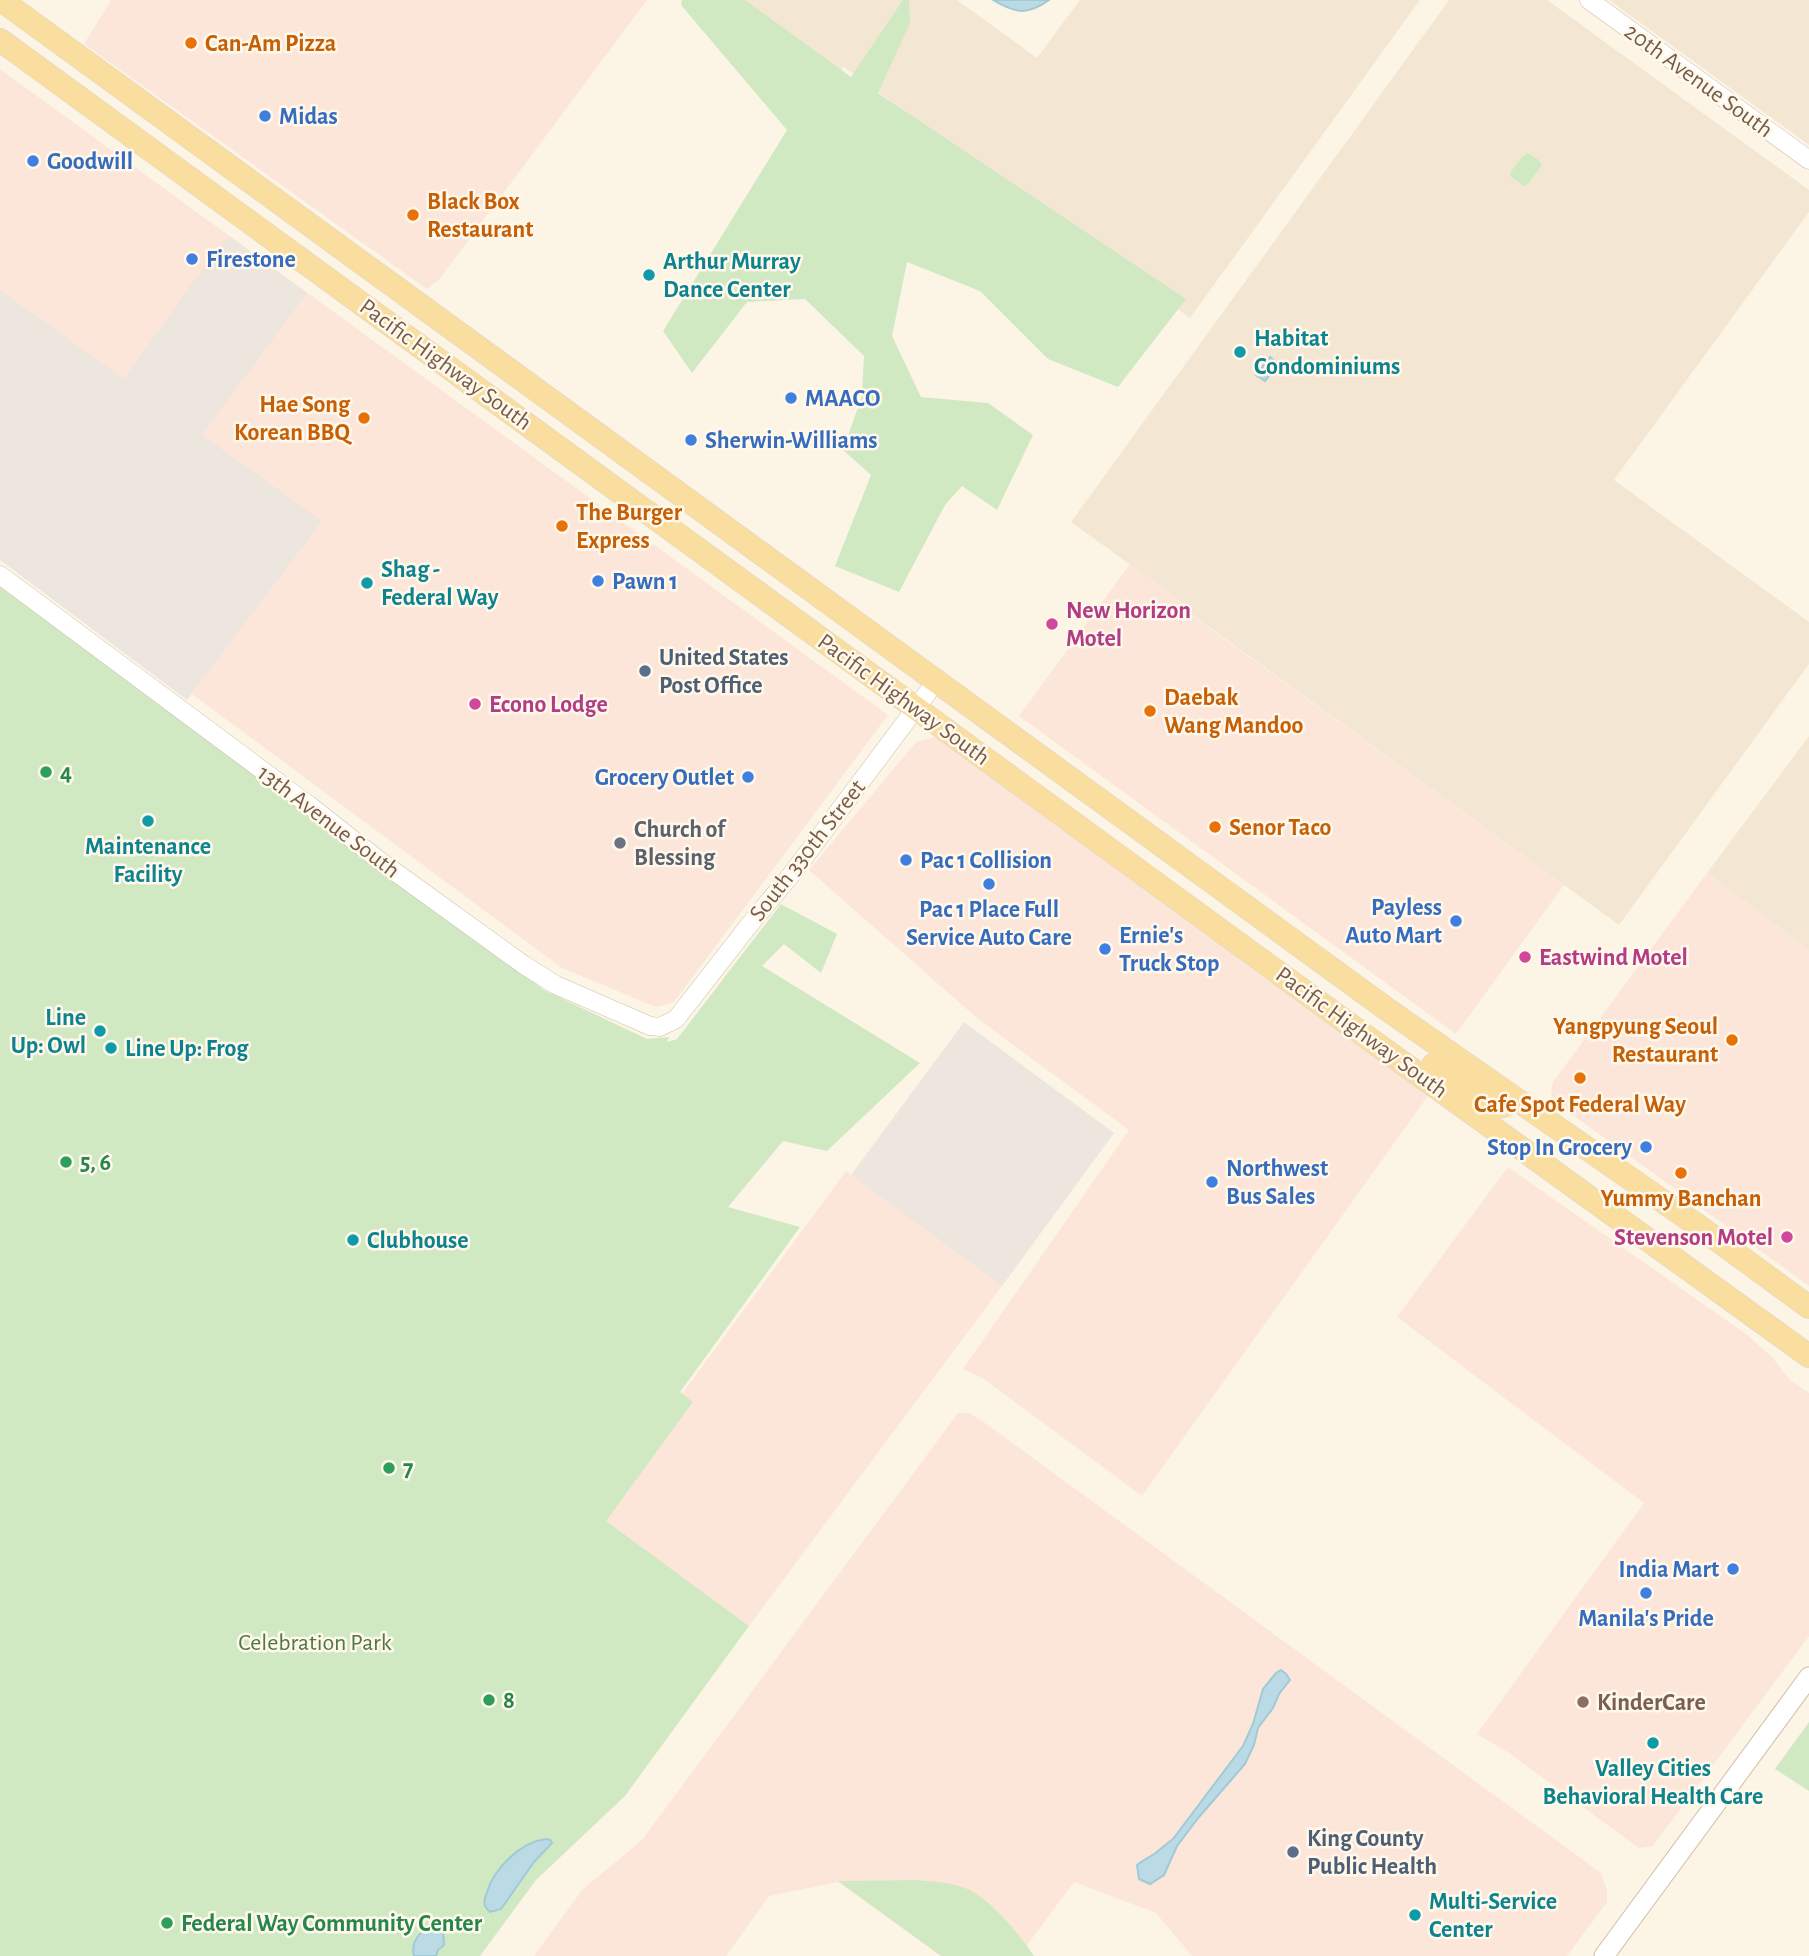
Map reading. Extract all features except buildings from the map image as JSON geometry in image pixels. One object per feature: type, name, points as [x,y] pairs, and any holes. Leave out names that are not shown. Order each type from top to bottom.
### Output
[{"type":"main road","name":"Pacific Highway South","points":[[1,0],[1410,1026],[1694,1223],[1809,1307]]},
{"type":"main road","name":"Pacific Highway South","points":[[0,40],[1809,1356]]},
{"type":"main road","points":[[1263,960],[1271,953],[1281,952],[1346,998],[1410,1026]]},
{"type":"main road","points":[[1346,1021],[1390,1040],[1431,1063],[1491,1105],[1503,1106],[1514,1100]]},
{"type":"main road","points":[[1604,1956],[1809,1677]]},
{"type":"street","name":"20th Avenue South","points":[[1589,0],[1809,160]]},
{"type":"street","name":"13th Avenue South","points":[[0,575],[390,868],[524,965],[556,985],[650,1026],[660,1027],[676,1019]]},
{"type":"street","name":"South 330th Street","points":[[676,1019],[791,875],[937,680]]},
{"type":"shaded area","points":[[111,0],[647,0],[438,281],[427,289],[84,44]]},
{"type":"shaded area","points":[[714,0],[957,0],[1037,58],[1080,0],[1420,0],[1190,318],[844,67],[829,87]]},
{"type":"shaded area","points":[[1449,0],[1547,0],[1809,190],[1809,212],[1614,480],[1809,622],[1809,664],[1619,925],[1183,608],[1185,604],[1071,522]]},
{"type":"shaded area","points":[[1609,0],[1809,0],[1809,145]]},
{"type":"shaded area","points":[[0,69],[888,715],[674,1002],[656,1007],[562,968],[0,552]]},
{"type":"shaded area","points":[[229,236],[307,293],[202,435],[322,521],[187,700],[0,560],[0,290],[124,379]]},
{"type":"shaded area","points":[[1130,564],[1186,604],[1183,609],[1564,885],[1456,1034],[1019,716]]},
{"type":"shaded area","points":[[952,733],[1435,1086],[1142,1496],[984,1379],[963,1369],[1129,1130],[978,1019],[809,870],[916,742]]},
{"type":"shaded area","points":[[1809,736],[1809,950],[1707,873]]},
{"type":"shaded area","points":[[1707,873],[1809,950],[1809,1286],[1555,1102],[1551,1093],[1553,1082]]},
{"type":"shaded area","points":[[964,1022],[1114,1133],[1002,1286],[851,1175]]},
{"type":"shaded area","points":[[1508,1167],[1746,1334],[1772,1357],[1790,1380],[1809,1393],[1809,1636],[1653,1846],[1639,1848],[1509,1753],[1477,1734],[1644,1503],[1397,1317]]},
{"type":"shaded area","points":[[846,1171],[1002,1286],[749,1626],[605,1521],[693,1402],[682,1394]]},
{"type":"shaded area","points":[[958,1413],[969,1413],[981,1420],[1601,1873],[1607,1890],[1607,1902],[1567,1956],[1192,1956],[1156,1913],[1074,1882],[1019,1956],[941,1956],[838,1882],[769,1896],[726,1956],[534,1956],[582,1890],[642,1840]]},
{"type":"green space","points":[[682,0],[745,0],[851,77],[903,0],[909,0],[910,23],[878,93],[1186,299],[1118,387],[1048,359],[980,291],[907,262],[892,336],[921,397],[988,403],[1033,435],[997,510],[962,486],[945,505],[899,592],[835,566],[871,475],[843,450],[862,396],[864,356],[805,299],[747,302],[692,373],[663,331],[787,130],[681,5]]},
{"type":"green space","points":[[1527,153],[1542,165],[1524,186],[1511,177],[1510,173]]},
{"type":"green space","name":"Celebration Park","points":[[0,567],[544,990],[647,1039],[669,1037],[667,1042],[677,1039],[781,904],[837,934],[821,973],[784,944],[762,966],[920,1063],[827,1151],[783,1141],[728,1207],[800,1227],[680,1392],[693,1402],[606,1521],[749,1626],[625,1796],[536,1880],[480,1956],[0,1956]]},
{"type":"green space","points":[[1809,1722],[1809,1791],[1775,1769]]},
{"type":"green space","points":[[917,1880],[953,1884],[984,1899],[1034,1956],[941,1956],[838,1881]]},
{"type":"water","points":[[993,0],[1049,0],[1034,9],[1021,11]]},
{"type":"water","points":[[1270,357],[1278,364],[1265,381],[1256,375]]},
{"type":"water","points":[[1281,1670],[1290,1680],[1258,1728],[1245,1764],[1177,1846],[1164,1875],[1150,1884],[1139,1879],[1137,1865],[1173,1839],[1243,1746],[1253,1724],[1263,1689]]},
{"type":"water","points":[[546,1839],[552,1843],[534,1862],[501,1909],[490,1912],[487,1910],[485,1898],[490,1883],[502,1866],[527,1845]]},
{"type":"water","points":[[436,1925],[443,1930],[444,1945],[436,1956],[414,1956],[414,1945],[418,1936]]},
{"type":"place","name":"Can-Am Pizza","points":[[191,43]]},
{"type":"place","name":"Midas","points":[[265,116]]},
{"type":"place","name":"Goodwill","points":[[33,161]]},
{"type":"place","name":"Black Box Restaurant","points":[[413,215]]},
{"type":"place","name":"Firestone","points":[[192,259]]},
{"type":"place","name":"Arthur Murray Dance Center","points":[[649,275]]},
{"type":"place","name":"Habitat Condominiums","points":[[1240,352]]},
{"type":"place","name":"MAACO","points":[[791,398]]},
{"type":"place","name":"Hae Song Korean BBQ","points":[[364,418]]},
{"type":"place","name":"Sherwin-Williams","points":[[691,440]]},
{"type":"place","name":"The Burger Express","points":[[562,526]]},
{"type":"place","name":"Pawn 1","points":[[598,581]]},
{"type":"place","name":"Shag - Federal Way","points":[[367,583]]},
{"type":"place","name":"New Horizon Motel","points":[[1052,624]]},
{"type":"place","name":"United States Post Office","points":[[645,671]]},
{"type":"place","name":"Econo Lodge","points":[[475,704]]},
{"type":"place","name":"Daebak Wang Mandoo","points":[[1150,711]]},
{"type":"place","name":"4","points":[[46,772]]},
{"type":"place","name":"Grocery Outlet","points":[[748,777]]},
{"type":"place","name":"Maintenance Facility","points":[[148,821]]},
{"type":"place","name":"Senor Taco","points":[[1215,827]]},
{"type":"place","name":"Church of Blessing","points":[[620,843]]},
{"type":"place","name":"Pac 1 Collision","points":[[906,860]]},
{"type":"place","name":"Pac 1 Place Full Service Auto Care","points":[[989,884]]},
{"type":"place","name":"Payless Auto Mart","points":[[1456,921]]},
{"type":"place","name":"Ernie's Truck Stop","points":[[1105,949]]},
{"type":"place","name":"Eastwind Motel","points":[[1525,957]]},
{"type":"place","name":"Line Up: Owl","points":[[100,1031]]},
{"type":"place","name":"Yangpyung Seoul Restaurant","points":[[1732,1040]]},
{"type":"place","name":"Line Up: Frog","points":[[111,1048]]},
{"type":"place","name":"Cafe Spot Federal Way","points":[[1580,1078]]},
{"type":"place","name":"Stop In Grocery","points":[[1646,1147]]},
{"type":"place","name":"5, 6","points":[[66,1162]]},
{"type":"place","name":"Yummy Banchan","points":[[1681,1173]]},
{"type":"place","name":"Northwest Bus Sales","points":[[1212,1182]]},
{"type":"place","name":"Stevenson Motel","points":[[1787,1237]]},
{"type":"place","name":"Clubhouse","points":[[353,1240]]},
{"type":"place","name":"7","points":[[389,1468]]},
{"type":"place","name":"India Mart","points":[[1733,1569]]},
{"type":"place","name":"Manila's Pride","points":[[1646,1593]]},
{"type":"place","name":"8","points":[[489,1700]]},
{"type":"place","name":"KinderCare","points":[[1583,1702]]},
{"type":"place","name":"Valley Cities Behavioral Health Care","points":[[1653,1743]]},
{"type":"place","name":"King County Public Health","points":[[1293,1852]]},
{"type":"place","name":"Multi-Service Center","points":[[1415,1915]]},
{"type":"place","name":"Federal Way Community Center","points":[[167,1923]]}]
